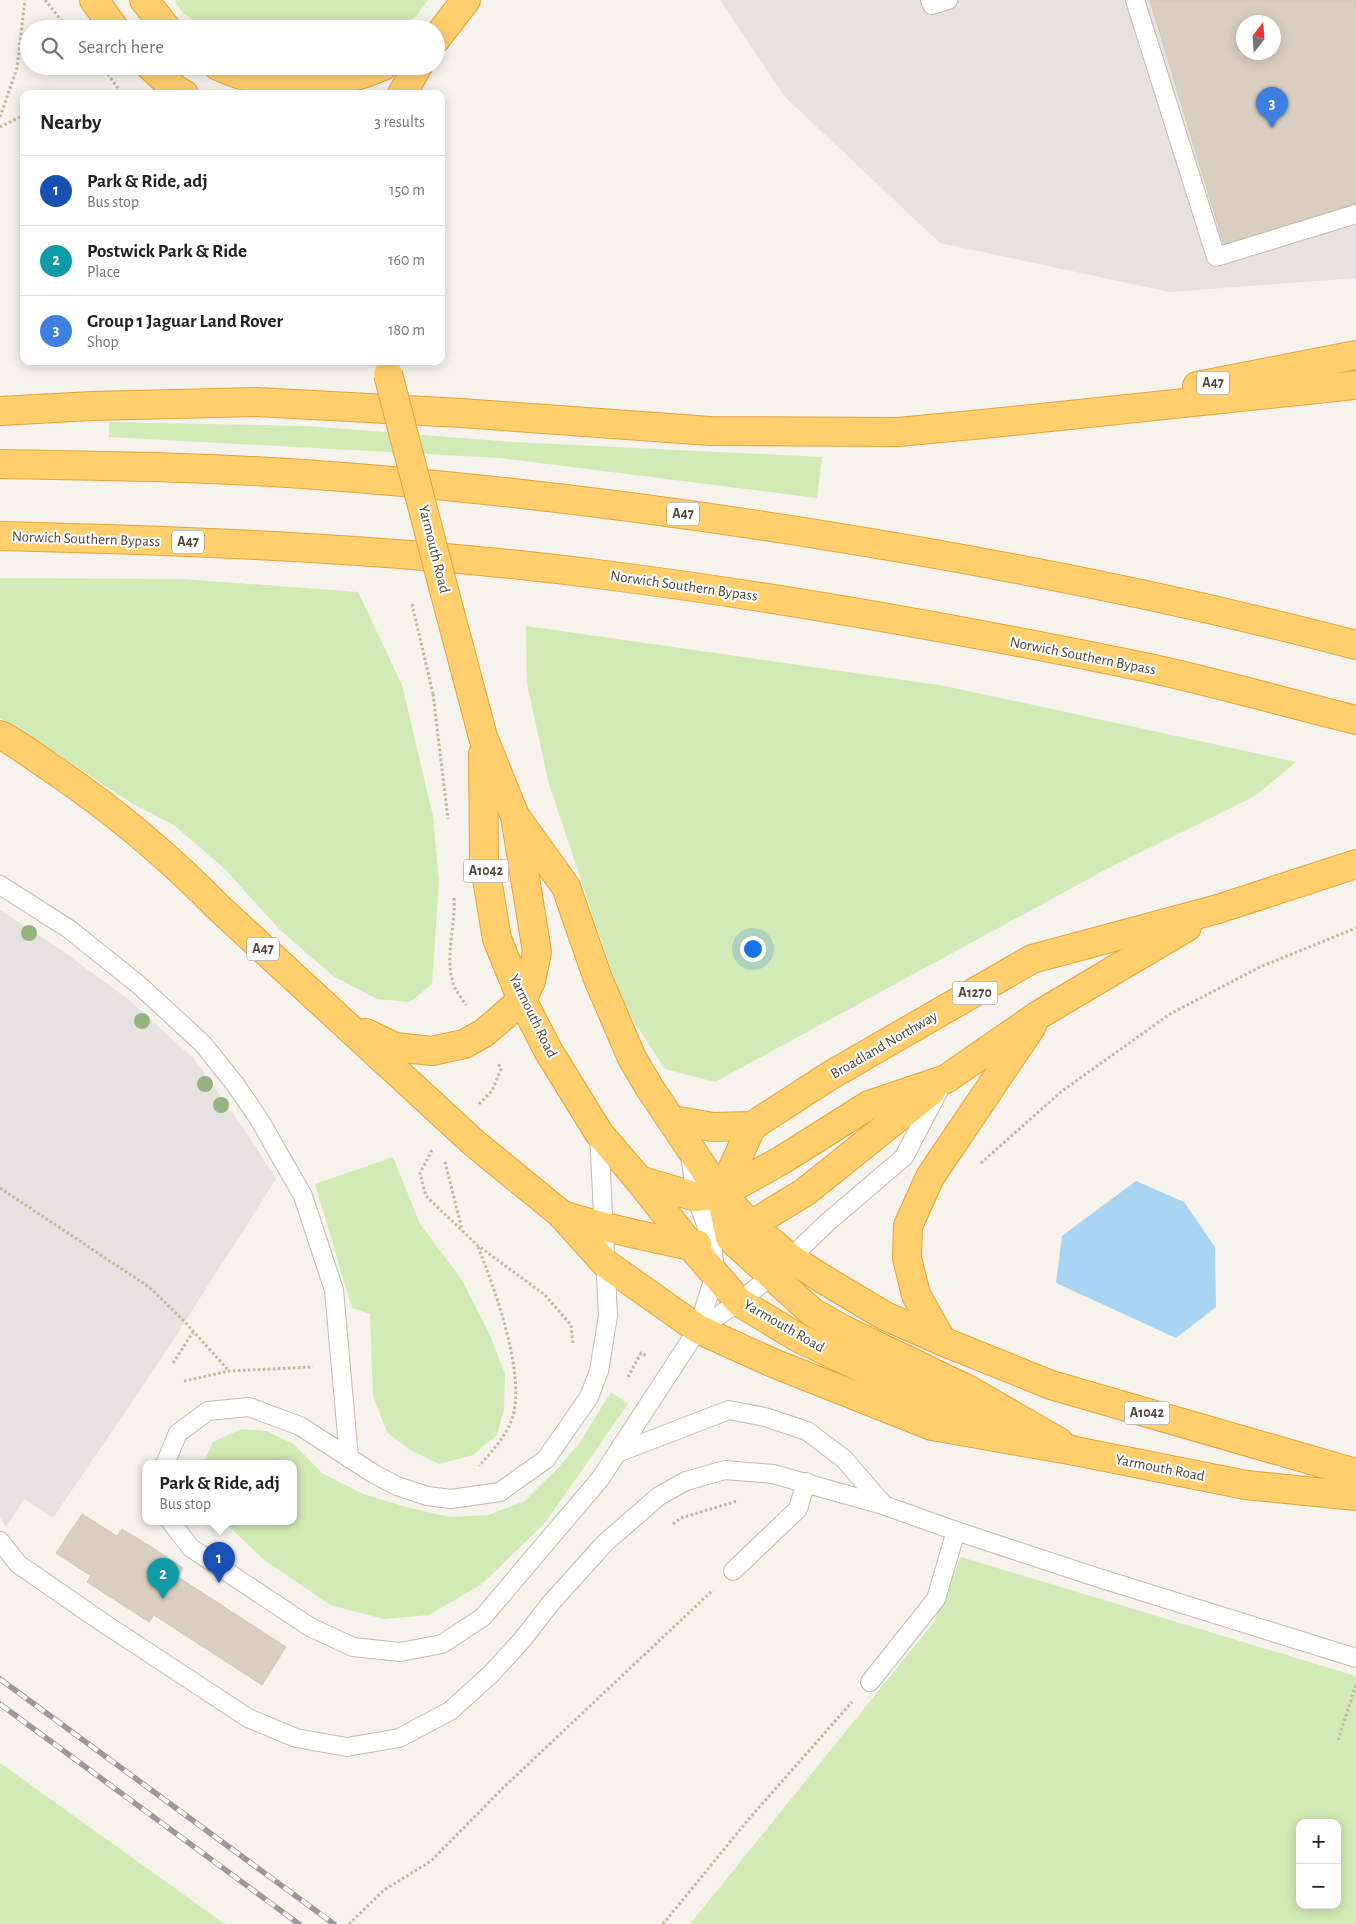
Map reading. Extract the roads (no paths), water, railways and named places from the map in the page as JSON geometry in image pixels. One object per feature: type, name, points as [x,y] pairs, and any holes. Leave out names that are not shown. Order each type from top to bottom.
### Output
[{"type":"highway","points":[[94,0],[108,20]]},
{"type":"highway","points":[[144,0],[160,20]]},
{"type":"highway","points":[[445,27],[466,0]]},
{"type":"highway","points":[[159,75],[176,90]]},
{"type":"highway","points":[[240,75],[270,87],[338,80],[354,75]]},
{"type":"highway","points":[[404,90],[413,75]]},
{"type":"highway","name":"A47","points":[[1072,414],[1233,378],[1356,355]]},
{"type":"highway","name":"Yarmouth Road","points":[[386,365],[483,737],[515,816],[566,887],[620,1035],[649,1087],[689,1147],[708,1195],[721,1237],[715,1274],[739,1302],[797,1337],[931,1401],[1075,1451],[1246,1485],[1356,1496]]},
{"type":"highway","name":"A47","points":[[0,411],[92,406],[257,402],[461,413],[710,431],[898,432],[1356,384]]},
{"type":"highway","name":"A47","points":[[0,464],[300,474],[471,488],[646,508],[920,550],[1036,571],[1245,616],[1356,645]]},
{"type":"highway","name":"Norwich Southern Bypass","points":[[0,536],[151,540],[338,550],[497,563],[606,575],[867,614],[1152,669],[1356,720]]},
{"type":"highway","name":"A47","points":[[0,735],[70,780],[187,874],[220,908],[341,1021]]},
{"type":"highway","name":"Yarmouth Road","points":[[483,737],[484,860],[497,939],[522,1000],[549,1052],[599,1133],[639,1180],[721,1237],[790,1258],[885,1316],[942,1341],[1051,1385],[1356,1473]]},
{"type":"highway","points":[[341,1021],[395,1047],[432,1051],[464,1044],[484,1033],[522,1000],[531,981],[537,952],[515,816]]},
{"type":"highway","name":"Broadland Northway","points":[[752,1126],[831,1076],[1032,960],[1218,909],[1356,864]]},
{"type":"highway","name":"Broadland Northway","points":[[708,1195],[782,1160],[869,1105],[946,1079],[1040,1014],[1218,909]]},
{"type":"highway","name":"Broadland Northway","points":[[942,1341],[916,1296],[907,1258],[908,1226],[930,1177],[1040,1014]]},
{"type":"highway","points":[[341,1021],[474,1143],[561,1214],[606,1264],[698,1329],[773,1363],[932,1426],[1075,1451]]},
{"type":"highway","points":[[561,1214],[604,1228],[721,1237],[805,1192],[946,1079]]},
{"type":"highway","points":[[672,1120],[714,1126],[752,1126]]},
{"type":"highway","points":[[639,1180],[708,1195],[752,1126]]},
{"type":"highway","points":[[721,1237],[771,1276],[812,1312],[844,1330],[967,1389],[1075,1451]]},
{"type":"lane","points":[[930,0],[932,5],[948,0]]},
{"type":"lane","points":[[1135,0],[1216,257],[1356,214]]},
{"type":"lane","points":[[0,885],[69,929],[139,985],[203,1044],[235,1084],[259,1119],[302,1196],[334,1290],[349,1458]]},
{"type":"lane","points":[[698,1329],[739,1302],[771,1276],[829,1221],[904,1157],[946,1079]]},
{"type":"lane","points":[[167,1460],[178,1433],[208,1411],[249,1407],[300,1426],[397,1486],[427,1496],[451,1499],[500,1492],[546,1459],[589,1397],[599,1371],[608,1316],[599,1133]]},
{"type":"lane","points":[[708,1195],[721,1237]]},
{"type":"lane","points":[[173,1525],[191,1548],[310,1627],[352,1646],[400,1652],[442,1644],[483,1617],[600,1479],[698,1329],[715,1274]]},
{"type":"lane","points":[[617,1453],[729,1410],[766,1417],[807,1431],[844,1459],[883,1504]]},
{"type":"lane","points":[[0,1541],[18,1564],[248,1718],[296,1738],[347,1747],[399,1738],[450,1711],[491,1674],[605,1543],[659,1496],[686,1481],[725,1470],[772,1474],[883,1504],[956,1531],[1098,1578],[1356,1658]]},
{"type":"lane","points":[[733,1571],[798,1508],[806,1482]]},
{"type":"lane","points":[[870,1682],[936,1599],[956,1531]]},
{"type":"water","points":[[1136,1181],[1184,1202],[1215,1247],[1216,1307],[1176,1338],[1056,1283],[1062,1236]]},
{"type":"railway","points":[[0,1679],[334,1924]]},
{"type":"railway","points":[[0,1704],[299,1924]]},
{"type":"place","name":"Group 1 Jaguar Land Rover","points":[[1272,128]]},
{"type":"place","name":"Park & Ride, adj","points":[[219,1583]]},
{"type":"place","name":"Postwick Park & Ride","points":[[163,1599]]}]
